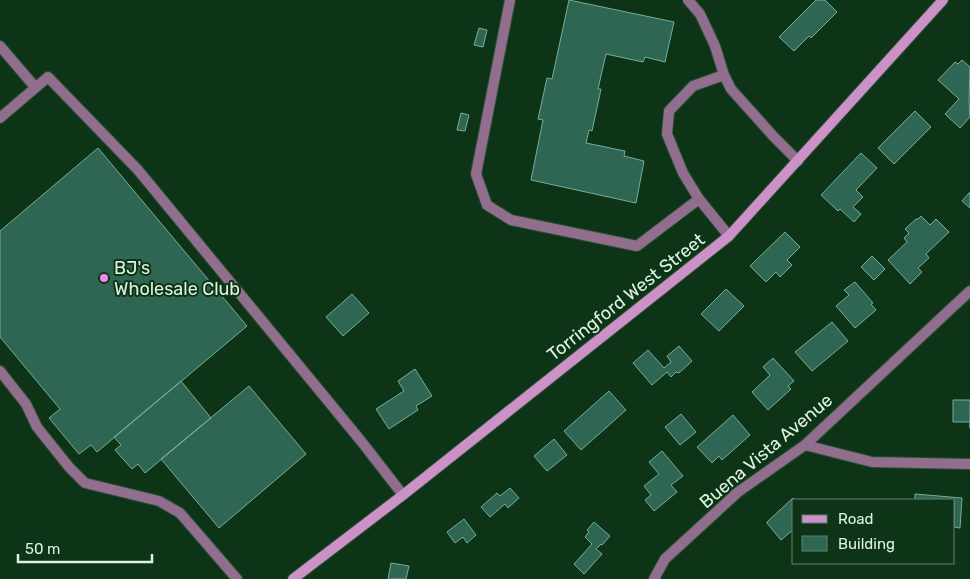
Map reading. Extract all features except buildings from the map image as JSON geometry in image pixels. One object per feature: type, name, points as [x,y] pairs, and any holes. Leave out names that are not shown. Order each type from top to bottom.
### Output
[{"type":"main road","name":"Torringford West Street","points":[[293,579],[404,495],[729,236],[943,0]]},
{"type":"street","points":[[510,0],[476,174],[487,205],[511,220],[637,246],[700,199]]},
{"type":"street","points":[[688,0],[700,14],[715,46],[724,75],[731,89],[798,161]]},
{"type":"street","points":[[0,46],[35,87]]},
{"type":"street","points":[[724,75],[693,86],[669,111],[667,134],[683,173],[700,199],[729,236]]},
{"type":"street","points":[[0,118],[48,77],[138,170],[404,495]]},
{"type":"street","name":"Buena Vista Avenue","points":[[654,579],[665,560],[738,492],[805,445],[970,291]]},
{"type":"street","points":[[0,371],[26,404],[37,427],[69,467],[85,483],[159,501],[180,513],[237,579]]},
{"type":"street","points":[[805,445],[872,462],[970,464]]},
{"type":"place","name":"BJ's Wholesale Club","points":[[104,278]]}]
